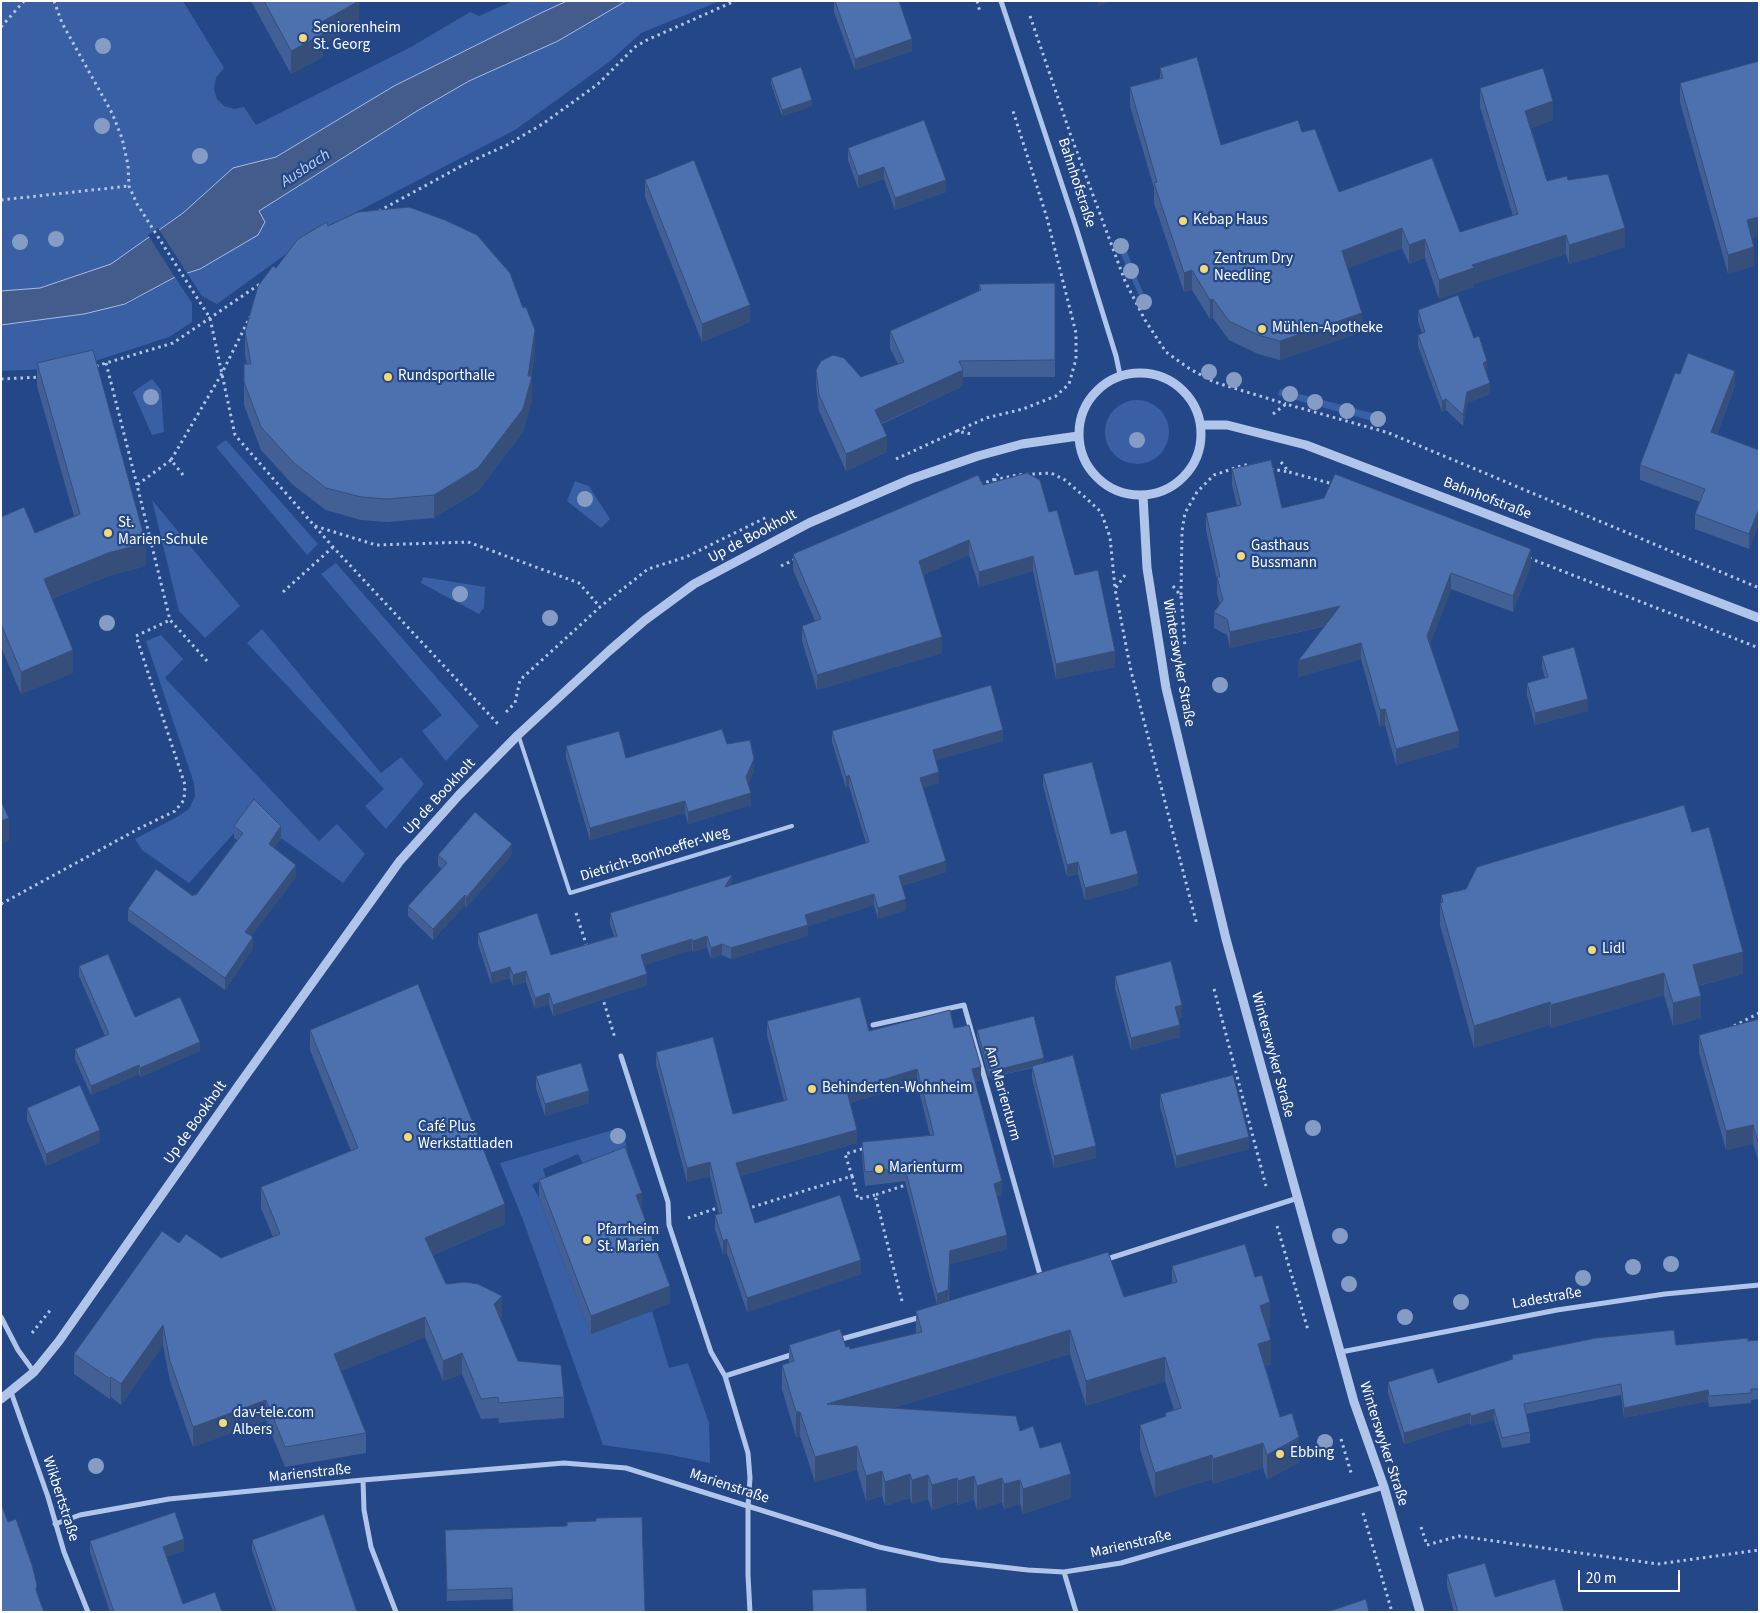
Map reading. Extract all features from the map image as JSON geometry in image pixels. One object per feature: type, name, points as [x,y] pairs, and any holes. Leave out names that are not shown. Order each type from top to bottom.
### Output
[{"type":"street","name":"Bahnhofstraße","points":[[1001,1],[1076,227],[1116,356],[1120,375]]},
{"type":"street","points":[[1142,372],[1163,376],[1181,388],[1194,404],[1201,425],[1200,445],[1194,465],[1181,481],[1162,492],[1143,496],[1123,494],[1105,486],[1091,473],[1081,455],[1078,436],[1080,416],[1089,398],[1103,384],[1120,375],[1142,372]]},
{"type":"street","name":"Bahnhofstraße","points":[[1201,425],[1227,425],[1306,445],[1759,618]]},
{"type":"street","name":"Up de Bookholt","points":[[1,1399],[34,1372],[82,1309],[252,1066],[399,862],[459,795],[518,735],[645,620],[694,584],[817,519],[911,479],[978,456],[1022,444],[1078,436]]},
{"type":"street","name":"Winterswyker Straße","points":[[1143,496],[1147,568],[1166,688],[1226,939],[1354,1402],[1384,1487],[1420,1612]]},
{"type":"street","name":"Am Marienturm","points":[[873,1026],[964,1005],[1042,1280]]},
{"type":"street","points":[[621,1056],[668,1202],[669,1225],[711,1352],[725,1376],[748,1453],[750,1478],[748,1507],[750,1612]]},
{"type":"street","points":[[1097,1263],[1298,1198]]},
{"type":"street","points":[[1033,1283],[1051,1277]]},
{"type":"street","name":"Ladestraße","points":[[1341,1352],[1556,1310],[1665,1294],[1759,1285]]},
{"type":"street","points":[[831,1342],[926,1316]]},
{"type":"street","points":[[1,1317],[18,1350],[34,1372]]},
{"type":"street","points":[[725,1376],[796,1353]]},
{"type":"street","name":"Wikbertstraße","points":[[11,1392],[48,1496],[64,1552],[88,1612]]},
{"type":"street","name":"Marienstraße","points":[[55,1524],[80,1516],[169,1499],[564,1463],[626,1468],[879,1547],[940,1560],[1064,1572],[1130,1561],[1384,1487]]},
{"type":"street","points":[[363,1480],[364,1510],[371,1547],[396,1612]]},
{"type":"street","points":[[1064,1572],[1076,1612]]},
{"type":"lane","name":"Dietrich-Bonhoeffer-Weg","points":[[518,735],[570,893],[792,826]]},
{"type":"path","points":[[1,27],[24,1]]},
{"type":"path","points":[[54,1],[62,23],[112,113],[122,138],[128,165],[129,186],[137,204],[210,318],[235,435],[333,547],[496,722],[518,735]]},
{"type":"path","points":[[371,216],[465,164],[507,145],[544,123],[598,84],[635,48],[647,40],[735,1]]},
{"type":"path","points":[[977,1],[982,18]]},
{"type":"path","points":[[1028,10],[1125,281],[1145,320],[1166,352],[1190,369],[1214,382],[1389,433],[1759,588]]},
{"type":"path","points":[[957,431],[986,418],[1023,408],[1056,396],[1069,384],[1076,359],[1076,333],[1047,218],[1012,106]]},
{"type":"path","points":[[1,200],[129,186]]},
{"type":"path","points":[[92,367],[172,343],[262,282]]},
{"type":"path","points":[[137,485],[171,460],[221,375],[252,313]]},
{"type":"path","points":[[106,363],[170,620],[207,661]]},
{"type":"path","points":[[1,380],[44,377]]},
{"type":"path","points":[[1286,404],[1251,430],[1289,472]]},
{"type":"path","points":[[994,480],[1022,444]]},
{"type":"path","points":[[171,460],[183,474]]},
{"type":"path","points":[[1181,596],[1182,531],[1186,513],[1197,492],[1214,475],[1244,464],[1253,466]]},
{"type":"path","points":[[1262,468],[1289,472],[1342,487]]},
{"type":"path","points":[[976,484],[1017,475],[1051,474],[1065,480],[1101,512],[1110,537],[1115,589]]},
{"type":"path","points":[[315,526],[376,545],[468,542],[579,583],[600,607]]},
{"type":"path","points":[[283,592],[333,547]]},
{"type":"path","points":[[776,568],[802,556]]},
{"type":"path","points":[[1527,558],[1759,648]]},
{"type":"path","points":[[1,904],[140,828],[175,811],[184,800],[185,785],[136,636],[170,620]]},
{"type":"path","points":[[570,893],[587,947]]},
{"type":"path","points":[[601,993],[621,1056]]},
{"type":"path","points":[[1733,1026],[1759,1013]]},
{"type":"path","points":[[872,1146],[845,1154],[858,1199],[912,1183]]},
{"type":"path","points":[[743,1210],[852,1176]]},
{"type":"path","points":[[875,1194],[908,1321]]},
{"type":"path","points":[[669,1225],[721,1207],[728,1208]]},
{"type":"path","points":[[1367,1529],[1392,1612]]},
{"type":"path","points":[[1427,1545],[1458,1536],[1658,1564],[1759,1550]]},
{"type":"shaded area","points":[[1,1],[183,1],[224,68],[216,78],[214,89],[217,99],[224,106],[234,109],[244,107],[256,125],[411,47],[470,12],[479,16],[513,1],[567,1],[394,86],[276,157],[233,168],[183,213],[111,264],[40,288],[1,291]]},
{"type":"shaded area","points":[[626,1],[720,1],[641,33],[609,62],[515,130],[349,216],[300,244],[217,304],[202,296],[187,273],[200,269],[258,235],[259,211],[417,111],[469,81],[558,41]]},
{"type":"shaded area","points":[[1123,241],[1148,305],[1144,307],[1116,243]]},
{"type":"shaded area","points":[[175,277],[192,303],[192,322],[169,337],[92,362],[48,369],[1,371],[1,325],[84,314],[127,304]]},
{"type":"shaded area","points":[[152,379],[161,390],[164,432],[152,435],[133,392]]},
{"type":"shaded area","points":[[1280,389],[1384,416],[1383,424],[1278,395]]},
{"type":"shaded area","points":[[1137,400],[1149,402],[1160,409],[1167,420],[1169,432],[1167,444],[1160,455],[1149,462],[1137,464],[1125,462],[1114,455],[1107,444],[1105,432],[1107,420],[1114,409],[1125,402]]},
{"type":"shaded area","points":[[226,440],[318,544],[307,555],[216,447]]},
{"type":"shaded area","points":[[575,481],[589,486],[610,519],[601,528],[567,501]]},
{"type":"shaded area","points":[[152,500],[240,606],[205,638],[179,611]]},
{"type":"shaded area","points":[[336,563],[479,726],[446,761],[422,731],[442,715],[321,574]]},
{"type":"shaded area","points":[[423,577],[485,587],[484,608],[479,614],[421,583]]},
{"type":"shaded area","points":[[262,629],[381,773],[401,757],[424,784],[386,829],[365,806],[384,789],[247,643]]},
{"type":"shaded area","points":[[161,635],[183,659],[165,678],[319,841],[337,824],[365,854],[343,883],[281,838],[254,811],[189,883],[142,850],[135,839],[189,809],[195,796],[194,783],[146,641]]},
{"type":"shaded area","points":[[616,1129],[624,1133],[628,1156],[587,1171],[578,1154],[543,1169],[546,1178],[532,1185],[539,1198],[591,1334],[652,1311],[669,1368],[688,1363],[709,1423],[710,1463],[666,1454],[603,1445],[523,1220],[500,1163]]},
{"type":"water","name":"Ausbach","points":[[567,1],[626,1],[558,41],[469,81],[417,111],[259,211],[265,222],[258,235],[200,269],[175,277],[125,304],[84,314],[1,325],[1,291],[40,288],[111,264],[183,213],[233,168],[276,157],[394,86]]},
{"type":"pier","points":[[158,228],[189,275],[176,279],[148,235]]},
{"type":"building","points":[[264,1],[359,1],[318,24],[323,34],[291,51]]},
{"type":"building","points":[[835,1],[899,1],[912,39],[855,59]]},
{"type":"building","points":[[1197,57],[1221,145],[1298,120],[1302,132],[1315,129],[1339,192],[1432,158],[1460,232],[1518,214],[1480,88],[1543,68],[1553,101],[1525,111],[1547,181],[1567,176],[1568,180],[1608,174],[1625,228],[1569,245],[1566,235],[1472,265],[1474,268],[1439,280],[1425,239],[1409,245],[1402,228],[1342,251],[1362,313],[1280,341],[1258,335],[1229,321],[1213,299],[1210,300],[1192,270],[1184,273],[1154,183],[1157,182],[1130,87],[1163,78],[1160,68]]},
{"type":"building","points":[[1759,61],[1759,217],[1747,220],[1754,247],[1728,255],[1680,83]]},
{"type":"building","points":[[801,67],[812,100],[782,110],[771,78]]},
{"type":"building","points":[[924,120],[946,180],[895,198],[884,167],[858,176],[848,148]]},
{"type":"building","points":[[694,160],[750,305],[702,324],[645,180]]},
{"type":"building","name":"Rundsporthalle","points":[[409,207],[445,220],[477,235],[510,273],[523,308],[526,307],[535,330],[528,376],[532,376],[523,409],[478,468],[434,495],[387,499],[361,497],[326,488],[293,462],[261,427],[244,382],[244,364],[251,364],[245,332],[258,286],[273,266],[276,268],[298,239],[327,222],[328,226],[358,212]]},
{"type":"building","points":[[1055,283],[1055,360],[959,361],[963,370],[875,410],[887,436],[846,454],[819,395],[816,370],[821,361],[833,355],[844,358],[861,377],[904,362],[890,331],[981,290],[979,284]]},
{"type":"building","points":[[1458,295],[1474,338],[1479,336],[1487,361],[1483,363],[1490,383],[1467,392],[1463,415],[1446,399],[1442,401],[1418,335],[1425,332],[1418,310]]},
{"type":"building","name":"St. Marien-Schule","points":[[93,350],[146,543],[108,553],[44,579],[73,650],[21,672],[1,624],[1,517],[24,507],[35,533],[80,514],[37,363]]},
{"type":"building","points":[[1688,353],[1735,371],[1711,432],[1759,450],[1759,509],[1749,534],[1695,514],[1705,489],[1640,465],[1675,373],[1680,374]]},
{"type":"building","points":[[1271,460],[1282,508],[1324,498],[1335,474],[1531,549],[1513,596],[1451,573],[1427,636],[1459,731],[1396,749],[1385,709],[1380,710],[1361,643],[1298,661],[1340,606],[1230,632],[1227,619],[1214,612],[1223,600],[1206,513],[1241,505],[1232,469]]},
{"type":"building","points":[[1027,473],[1040,480],[1049,512],[1057,510],[1075,575],[1098,570],[1115,651],[1056,664],[1033,556],[979,572],[969,540],[919,561],[942,637],[817,675],[802,626],[821,619],[793,554],[978,475],[983,485]]},
{"type":"building","points":[[1574,647],[1588,699],[1535,713],[1527,683],[1548,677],[1542,656]]},
{"type":"building","points":[[991,685],[1003,730],[933,750],[939,772],[920,778],[946,861],[899,876],[906,899],[878,908],[874,894],[805,915],[808,925],[731,948],[722,944],[711,948],[707,936],[693,941],[692,939],[641,955],[647,974],[553,1005],[549,993],[535,998],[526,971],[513,975],[510,967],[491,973],[478,933],[537,913],[551,955],[617,936],[610,913],[732,875],[725,887],[869,842],[849,775],[846,777],[832,731]]},
{"type":"building","points":[[722,729],[727,744],[750,740],[754,759],[746,777],[751,793],[688,812],[685,801],[590,828],[566,746],[619,731],[626,758]]},
{"type":"building","points":[[1092,762],[1111,834],[1126,830],[1138,874],[1085,888],[1078,862],[1067,865],[1043,774]]},
{"type":"building","points":[[254,799],[281,826],[269,844],[296,865],[245,932],[253,937],[225,978],[128,909],[156,869],[193,896],[194,894],[196,895],[243,833],[234,826]]},
{"type":"building","points":[[1,801],[9,818],[1,821]]},
{"type":"building","name":"Lidl","points":[[1684,805],[1692,832],[1709,827],[1743,952],[1693,965],[1701,996],[1673,1003],[1664,973],[1551,1005],[1550,1002],[1474,1026],[1440,903],[1443,902],[1441,895],[1466,889],[1477,867]]},
{"type":"building","points":[[475,812],[512,844],[466,898],[465,895],[433,929],[408,906],[447,863],[438,855]]},
{"type":"building","points":[[108,954],[135,1017],[180,997],[200,1042],[140,1068],[139,1065],[91,1086],[75,1049],[109,1034],[79,966]]},
{"type":"building","points":[[1171,961],[1182,1005],[1175,1007],[1180,1025],[1131,1038],[1115,976]]},
{"type":"building","points":[[418,984],[505,1204],[425,1238],[446,1284],[465,1282],[478,1284],[502,1296],[494,1304],[518,1361],[561,1365],[564,1397],[499,1403],[498,1397],[481,1399],[462,1353],[443,1361],[425,1317],[334,1354],[366,1433],[285,1447],[266,1400],[193,1427],[170,1361],[163,1325],[121,1384],[111,1377],[110,1379],[74,1354],[162,1231],[179,1243],[186,1234],[221,1258],[280,1234],[261,1187],[358,1148],[310,1030]]},
{"type":"building","points":[[860,997],[869,1031],[950,1010],[954,1028],[969,1025],[981,1067],[972,1069],[1002,1181],[994,1184],[1007,1235],[950,1251],[948,1290],[937,1294],[905,1168],[865,1172],[862,1142],[934,1135],[917,1069],[847,1091],[857,1130],[736,1163],[755,1223],[840,1195],[861,1260],[747,1298],[727,1239],[723,1241],[715,1215],[722,1213],[710,1162],[687,1168],[656,1052],[713,1037],[733,1114],[787,1100],[767,1021]]},
{"type":"building","points":[[1034,1016],[1044,1058],[989,1072],[977,1030]]},
{"type":"building","points":[[1759,1019],[1759,1145],[1753,1125],[1726,1131],[1699,1035]]},
{"type":"building","points":[[1073,1055],[1096,1146],[1054,1156],[1032,1066]]},
{"type":"building","points":[[581,1063],[589,1091],[545,1104],[536,1076]]},
{"type":"building","points":[[1233,1075],[1249,1137],[1176,1156],[1160,1094]]},
{"type":"building","points":[[80,1085],[100,1130],[46,1154],[27,1108]]},
{"type":"building","name":"Pfarrheim St. Marien","points":[[625,1147],[642,1193],[636,1195],[670,1286],[591,1316],[539,1180]]},
{"type":"building","points":[[1245,1244],[1255,1277],[1262,1275],[1270,1302],[1260,1306],[1271,1340],[1258,1344],[1280,1417],[1292,1413],[1299,1437],[1267,1455],[1263,1443],[1213,1459],[1212,1455],[1155,1473],[1140,1425],[1166,1416],[1165,1413],[1181,1408],[1165,1357],[1086,1381],[1070,1330],[827,1404],[1016,1416],[1020,1431],[1033,1426],[1040,1448],[1061,1442],[1071,1474],[1023,1489],[1020,1480],[1004,1484],[1002,1478],[977,1486],[974,1476],[958,1481],[957,1478],[932,1485],[928,1475],[912,1480],[910,1474],[885,1482],[882,1471],[866,1476],[857,1446],[815,1457],[800,1412],[796,1412],[782,1365],[794,1361],[789,1345],[840,1329],[846,1347],[849,1346],[850,1349],[922,1332],[916,1311],[1108,1252],[1124,1297],[1177,1282],[1172,1266]]},
{"type":"building","points":[[1674,1330],[1676,1345],[1748,1338],[1748,1341],[1759,1340],[1759,1389],[1751,1389],[1751,1393],[1709,1396],[1708,1390],[1624,1408],[1621,1384],[1524,1404],[1530,1432],[1502,1438],[1494,1409],[1471,1416],[1470,1413],[1404,1433],[1388,1382],[1433,1368],[1438,1383],[1513,1359],[1512,1355],[1596,1338]]},
{"type":"building","points":[[1,1503],[8,1522],[16,1519],[32,1565],[37,1585],[36,1590],[44,1612],[1,1612]]},
{"type":"building","points":[[175,1512],[184,1539],[163,1547],[183,1604],[215,1592],[222,1612],[114,1612],[90,1541]]},
{"type":"building","points":[[324,1514],[357,1612],[276,1612],[252,1540]]},
{"type":"building","points":[[642,1517],[645,1612],[513,1612],[512,1588],[447,1590],[445,1530],[567,1526],[567,1522],[596,1521],[596,1518]]},
{"type":"building","points":[[1485,1563],[1495,1597],[1555,1579],[1564,1612],[1458,1612],[1447,1574]]},
{"type":"building","points":[[866,1588],[867,1612],[813,1612],[812,1590]]},
{"type":"building","points":[[1366,1599],[1369,1612],[1327,1612]]},
{"type":"place","name":"Seniorenheim St. Georg","points":[[303,38]]},
{"type":"place","name":"Kebap Haus","points":[[1183,221]]},
{"type":"place","name":"Zentrum Dry Needling","points":[[1204,269]]},
{"type":"place","name":"Mühlen-Apotheke","points":[[1262,329]]},
{"type":"place","name":"Rundsporthalle","points":[[388,377]]},
{"type":"place","name":"St. Marien-Schule","points":[[108,533]]},
{"type":"place","name":"Gasthaus Bussmann","points":[[1241,556]]},
{"type":"place","name":"Lidl","points":[[1592,950]]},
{"type":"place","name":"Behinderten-Wohnheim","points":[[812,1089]]},
{"type":"place","name":"Café Plus Werkstattladen","points":[[408,1137]]},
{"type":"place","name":"Marienturm","points":[[879,1169]]},
{"type":"place","name":"Pfarrheim St. Marien","points":[[587,1240]]},
{"type":"place","name":"dav-tele.com Albers","points":[[223,1423]]},
{"type":"place","name":"Ebbing","points":[[1280,1454]]}]
